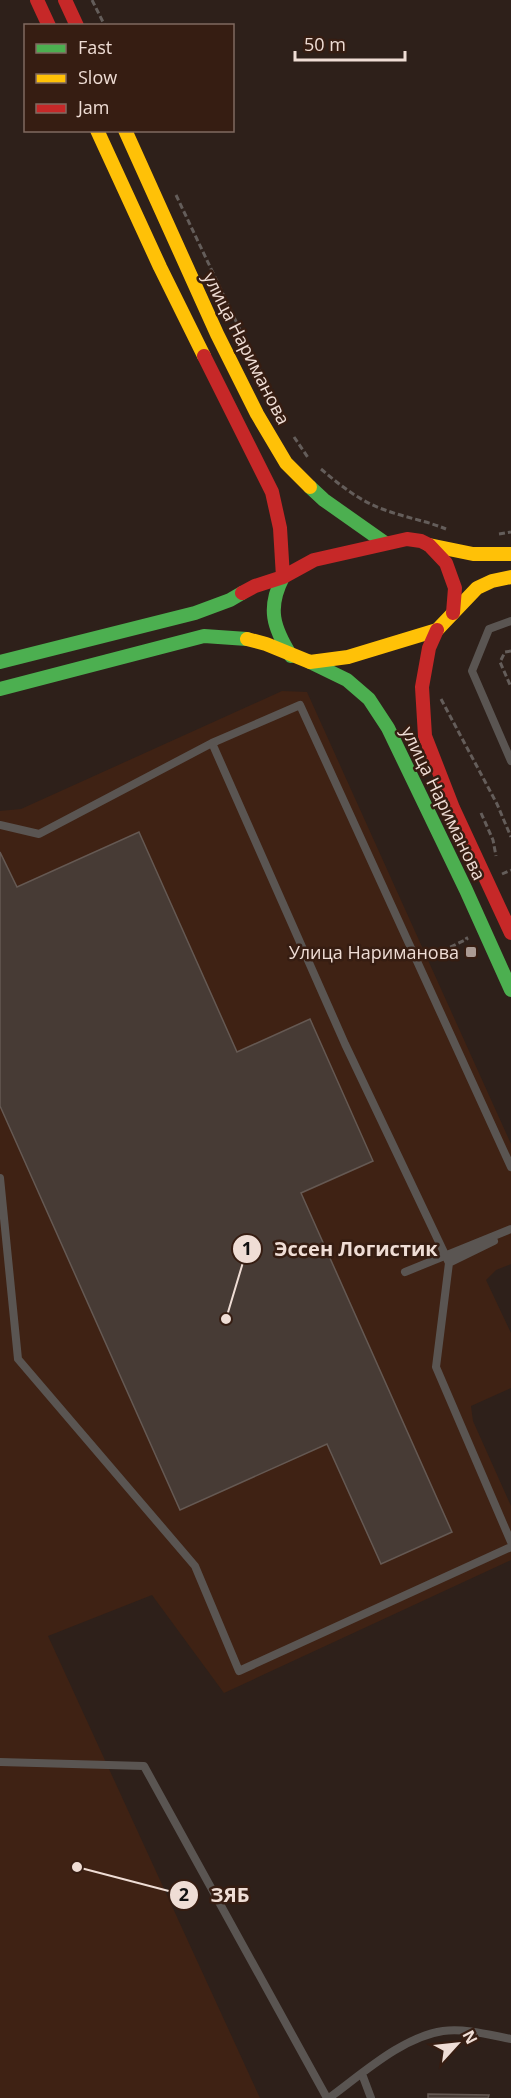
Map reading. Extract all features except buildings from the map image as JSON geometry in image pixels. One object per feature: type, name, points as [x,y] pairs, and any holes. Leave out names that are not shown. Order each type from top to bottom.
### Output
[{"type":"main road","points":[[37,0],[48,24]]},
{"type":"main road","points":[[65,0],[76,24]]},
{"type":"main road","points":[[99,132],[160,267],[272,492],[280,528],[283,577],[274,597],[273,620],[276,632],[291,656]]},
{"type":"main road","name":"улица Нариманова","points":[[126,132],[217,334],[257,414],[286,463],[324,500],[385,543]]},
{"type":"main road","points":[[0,663],[195,613],[230,600],[255,586],[283,577],[314,560],[385,543],[407,539],[473,554],[511,554]]},
{"type":"main road","points":[[429,545],[438,553],[452,576],[456,588],[453,613]]},
{"type":"main road","points":[[310,662],[358,654],[437,630],[477,588],[492,581],[511,577]]},
{"type":"main road","name":"улица Нариманова","points":[[437,630],[429,648],[422,687],[425,736],[453,808],[511,933]]},
{"type":"main road","name":"улица Нариманова","points":[[0,689],[204,636],[247,639],[266,644],[347,680],[369,699],[388,728],[511,990]]},
{"type":"lane","points":[[511,621],[489,629],[472,671],[511,761]]},
{"type":"lane","points":[[0,825],[39,834],[212,743],[300,705],[511,1167]]},
{"type":"lane","points":[[212,743],[345,1044],[449,1263],[436,1367],[511,1542]]},
{"type":"lane","points":[[0,1178],[18,1359],[195,1566],[238,1671],[511,1547]]},
{"type":"lane","points":[[449,1263],[511,1231]]},
{"type":"lane","points":[[405,1272],[511,1231]]},
{"type":"lane","points":[[0,1762],[144,1766],[332,2097],[409,2041],[443,2031],[476,2032],[511,2039]]},
{"type":"lane","points":[[362,2074],[371,2098]]},
{"type":"path","points":[[92,0],[104,24]]},
{"type":"path","points":[[171,185],[281,416]]},
{"type":"path","points":[[292,435],[311,461]]},
{"type":"path","points":[[320,468],[345,490],[386,511],[455,531]]},
{"type":"path","points":[[493,536],[511,532]]},
{"type":"path","points":[[511,651],[505,652],[500,662],[511,687]]},
{"type":"path","points":[[436,689],[497,804],[511,837]]},
{"type":"path","points":[[481,813],[494,840],[498,864]]},
{"type":"path","points":[[500,875],[511,870]]},
{"type":"path","points":[[419,962],[467,939],[464,928]]},
{"type":"shaded area","points":[[282,691],[307,692],[511,1144],[511,1264],[496,1270],[486,1280],[511,1333],[511,1388],[471,1406],[473,1421],[511,1506],[511,1560],[224,1693],[152,1595],[48,1636],[260,2098],[0,2098],[0,811],[21,809]]},
{"type":"traffic: fast","points":[[310,487],[324,500],[385,543]]},
{"type":"traffic: fast","points":[[283,577],[275,598],[274,617],[280,636],[291,656]]},
{"type":"traffic: fast","points":[[0,662],[195,613],[242,593]]},
{"type":"traffic: fast","points":[[0,689],[204,636],[247,639]]},
{"type":"traffic: fast","points":[[310,662],[347,680],[369,699],[388,728],[511,990]]},
{"type":"traffic: slow","points":[[98,132],[204,356]]},
{"type":"traffic: slow","points":[[126,132],[217,334],[257,414],[286,463],[310,487]]},
{"type":"traffic: slow","points":[[429,545],[473,554],[511,554]]},
{"type":"traffic: slow","points":[[247,639],[266,644],[310,662],[348,657],[437,630],[477,588],[492,581],[511,577]]},
{"type":"traffic: jam","points":[[37,0],[48,24]]},
{"type":"traffic: jam","points":[[65,0],[76,24]]},
{"type":"traffic: jam","points":[[204,356],[272,492],[280,528],[283,577]]},
{"type":"traffic: jam","points":[[242,593],[283,577],[314,560],[407,539],[429,545],[446,563],[455,588],[453,613]]},
{"type":"traffic: jam","points":[[437,630],[429,648],[422,687],[425,736],[453,808],[511,933]]},
{"type":"place","name":"Улица Нариманова","points":[[471,952]]},
{"type":"place","name":"Эссен Логистик","points":[[226,1319]]},
{"type":"place","name":"ЗЯБ","points":[[77,1867]]}]
